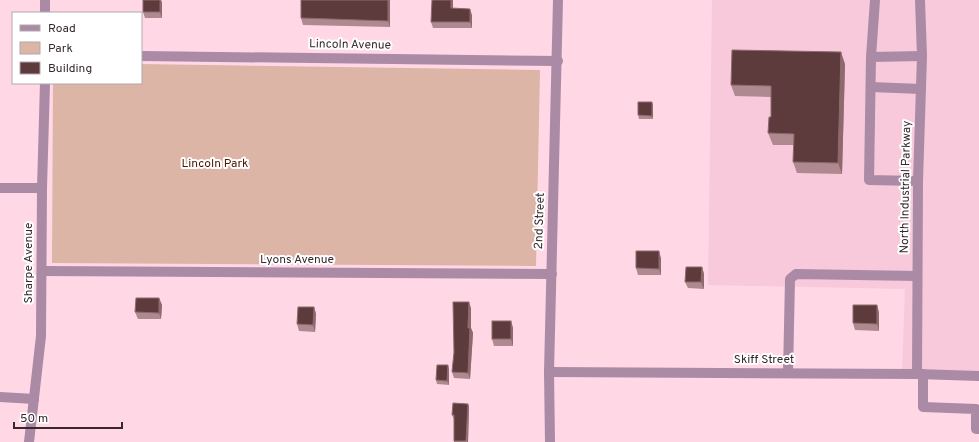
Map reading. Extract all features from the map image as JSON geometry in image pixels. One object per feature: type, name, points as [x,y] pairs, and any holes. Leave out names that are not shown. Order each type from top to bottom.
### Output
[{"type":"street","points":[[45,0],[45,12]]},
{"type":"street","name":"2nd Street","points":[[550,442],[549,372],[558,61],[558,0]]},
{"type":"street","points":[[875,0],[869,180],[918,181]]},
{"type":"street","name":"North Industrial Parkway","points":[[920,0],[922,56],[917,276],[920,374],[923,408],[976,409],[976,429],[979,429]]},
{"type":"street","name":"Lincoln Avenue","points":[[142,56],[558,61]]},
{"type":"street","points":[[872,57],[922,56]]},
{"type":"street","name":"Sharpe Avenue","points":[[29,442],[41,336],[43,271],[42,188],[45,84]]},
{"type":"street","points":[[871,87],[921,89]]},
{"type":"street","points":[[0,188],[42,188]]},
{"type":"street","name":"Lyons Avenue","points":[[43,271],[552,274]]},
{"type":"street","points":[[788,373],[790,279],[796,274],[917,276]]},
{"type":"street","name":"Skiff Street","points":[[549,372],[920,374],[979,376]]},
{"type":"street","points":[[0,397],[34,399]]},
{"type":"shaded area","points":[[712,0],[979,0],[979,372],[902,371],[905,289],[708,285]]},
{"type":"green space","name":"Lincoln Park","points":[[142,64],[540,70],[536,266],[52,263],[53,84],[142,84]]},
{"type":"building","points":[[143,0],[160,0],[160,12],[143,12]]},
{"type":"building","points":[[301,0],[388,0],[388,21],[301,18]]},
{"type":"building","points":[[432,0],[451,0],[451,8],[470,9],[470,22],[431,22]]},
{"type":"building","points":[[732,50],[841,52],[838,163],[793,162],[794,134],[768,133],[769,117],[771,117],[771,86],[731,85]]},
{"type":"building","points":[[638,102],[652,102],[652,116],[638,115]]},
{"type":"building","points":[[636,251],[659,251],[659,269],[636,268]]},
{"type":"building","points":[[686,267],[702,267],[701,282],[685,282]]},
{"type":"building","points":[[136,298],[159,298],[159,313],[135,312]]},
{"type":"building","points":[[453,302],[469,302],[468,328],[470,328],[468,373],[452,372],[454,352]]},
{"type":"building","points":[[853,305],[877,305],[877,324],[853,323]]},
{"type":"building","points":[[298,307],[314,307],[313,325],[297,324]]},
{"type":"building","points":[[492,321],[511,321],[511,339],[492,339]]},
{"type":"building","points":[[437,365],[448,365],[447,381],[436,380]]},
{"type":"building","points":[[453,403],[468,404],[466,441],[454,441],[454,415],[452,415]]}]
